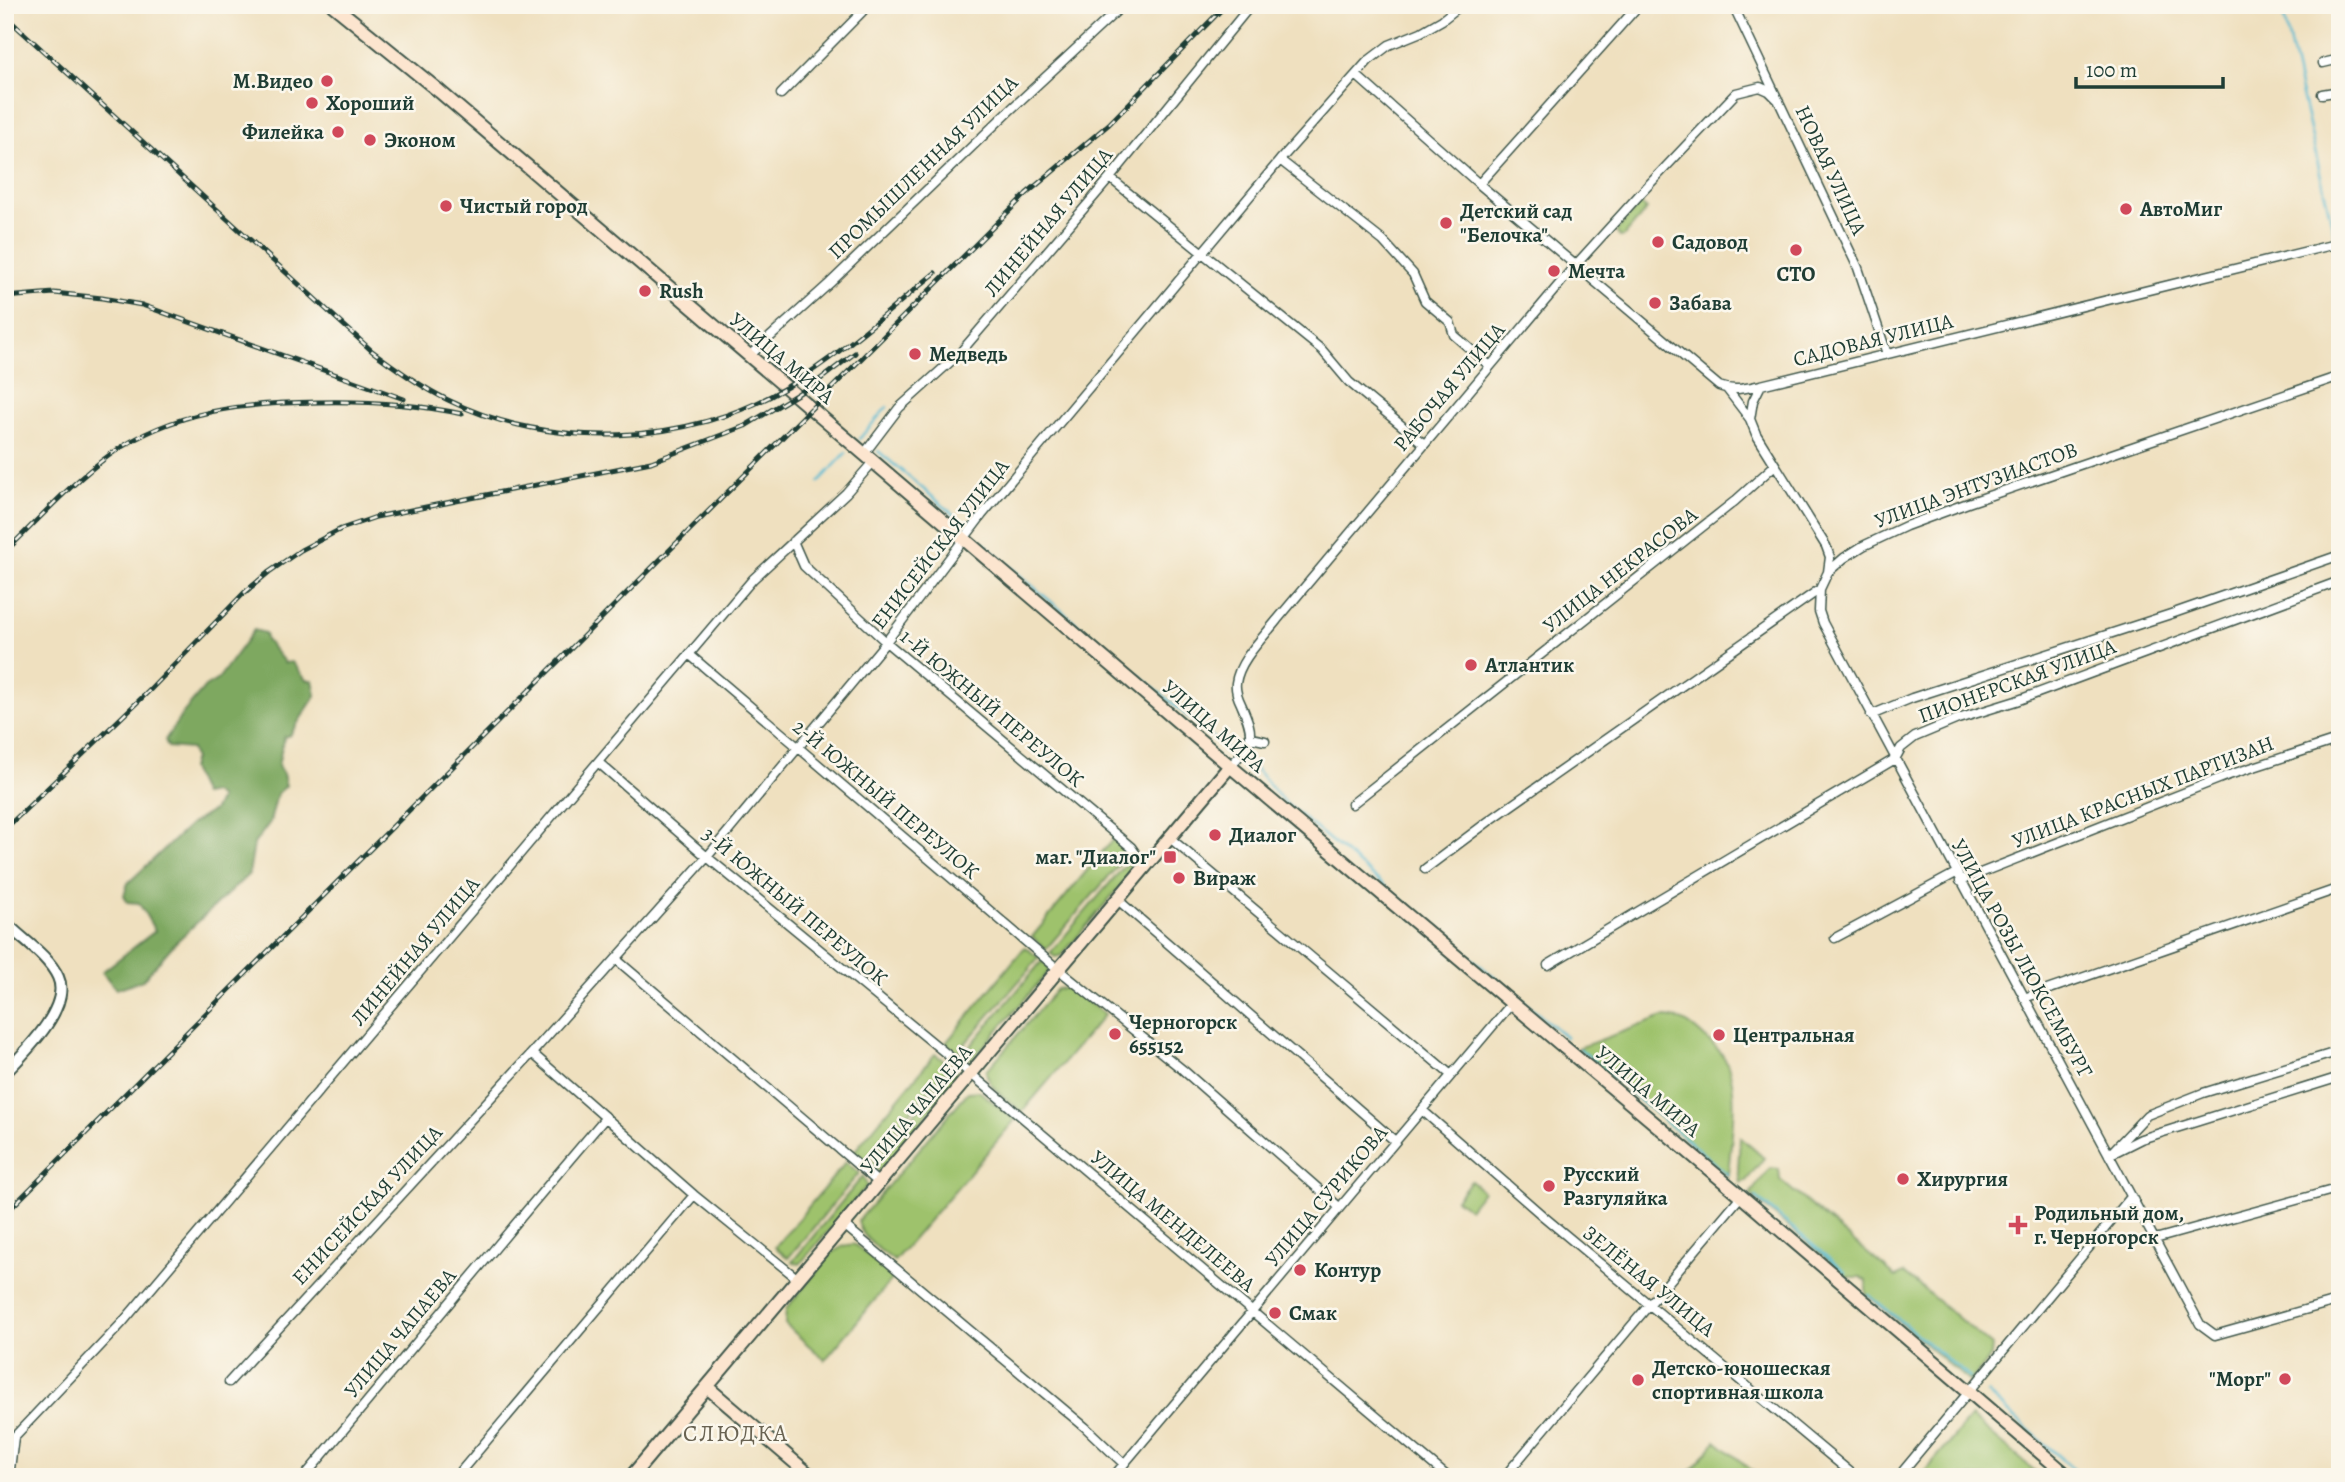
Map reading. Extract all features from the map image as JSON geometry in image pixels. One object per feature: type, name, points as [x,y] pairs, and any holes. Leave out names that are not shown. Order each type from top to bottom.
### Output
[{"type":"main road","name":"УЛИЦА МИРА","points":[[333,5],[439,91],[2069,1477]]},
{"type":"main road","name":"УЛИЦА ЧАПАЕВА","points":[[631,1477],[1230,766]]},
{"type":"main road","points":[[707,1387],[812,1477]]},
{"type":"street","points":[[781,94],[865,9],[874,5]]},
{"type":"street","name":"ПРОМЫШЛЕННАЯ УЛИЦА","points":[[750,356],[1123,5]]},
{"type":"street","name":"ЛИНЕЙНАЯ УЛИЦА","points":[[9,1477],[14,1437],[122,1323],[753,579],[846,493],[898,408],[959,354],[1110,178],[1251,5]]},
{"type":"street","name":"ЕНИСЕЙСКАЯ УЛИЦА","points":[[229,1382],[533,1053],[707,857],[886,642],[982,515],[1280,160],[1356,75],[1374,55],[1431,26],[1461,5]]},
{"type":"street","points":[[1479,184],[1639,5]]},
{"type":"street","name":"НОВАЯ УЛИЦА","points":[[1733,5],[1858,268],[1887,354]]},
{"type":"street","points":[[2323,64],[2340,60]]},
{"type":"street","points":[[1356,75],[1479,184],[1719,386],[1727,389],[1750,419],[1756,434],[1826,546],[1830,557],[1828,572]]},
{"type":"street","name":"РАБОЧАЯ УЛИЦА","points":[[1251,738],[1251,726],[1236,687],[1241,666],[1277,620],[1576,265],[1736,93],[1760,87],[1769,91],[1779,101]]},
{"type":"street","points":[[2322,94],[2340,90]]},
{"type":"street","points":[[1280,160],[1383,241],[1413,274],[1425,301],[1450,322],[1454,335],[1490,366]]},
{"type":"street","points":[[1110,178],[1322,350],[1349,382],[1424,444]]},
{"type":"street","name":"САДОВАЯ УЛИЦА","points":[[1727,389],[1761,385],[2340,243]]},
{"type":"street","name":"УЛИЦА ЭНТУЗИАСТОВ","points":[[1425,869],[1489,821],[1820,589],[1828,572],[1863,546],[1906,526],[2340,376]]},
{"type":"street","points":[[1750,419],[1753,401],[1761,385]]},
{"type":"street","name":"УЛИЦА НЕКРАСОВА","points":[[1352,804],[1735,501],[1775,465]]},
{"type":"street","name":"1-Й ЮЖНЫЙ ПЕРЕУЛОК","points":[[793,541],[804,566],[886,642],[1131,847],[1146,867]]},
{"type":"street","name":"ПИОНЕРСКАЯ УЛИЦА","points":[[1871,715],[1912,698],[2340,555]]},
{"type":"street","name":"ПИОНЕРСКАЯ УЛИЦА","points":[[1548,965],[1895,759],[1901,748],[1915,737],[2340,581]]},
{"type":"street","name":"УЛИЦА РОЗЫ ЛЮКСЕМБУРГ","points":[[1820,589],[1819,611],[1823,623],[2200,1324],[2214,1335],[2340,1300]]},
{"type":"street","name":"2-Й ЮЖНЫЙ ПЕРЕУЛОК","points":[[690,655],[1059,970],[1183,1070],[1339,1207]]},
{"type":"street","points":[[1230,766],[1247,749],[1251,738],[1265,741]]},
{"type":"street","name":"УЛИЦА КРАСНЫХ ПАРТИЗАН","points":[[1835,938],[1958,877],[2229,775],[2340,739]]},
{"type":"street","name":"3-Й ЮЖНЫЙ ПЕРЕУЛОК","points":[[599,763],[707,857],[971,1074]]},
{"type":"street","points":[[1170,838],[1451,1075]]},
{"type":"street","points":[[2024,998],[2340,888]]},
{"type":"street","points":[[1118,900],[1395,1141]]},
{"type":"street","points":[[5,922],[50,965],[61,984],[52,1018],[5,1073]]},
{"type":"street","points":[[617,960],[879,1183]]},
{"type":"street","name":"УЛИЦА СУРИКОВА","points":[[1113,1477],[1512,1003]]},
{"type":"street","points":[[2109,1155],[2147,1115],[2203,1093],[2340,1051]]},
{"type":"street","points":[[533,1053],[694,1195],[798,1279]]},
{"type":"street","name":"УЛИЦА МЕНДЕЛЕЕВА","points":[[971,1074],[1448,1477]]},
{"type":"street","points":[[2109,1155],[2141,1139],[2340,1077]]},
{"type":"street","name":"ЗЕЛЁНАЯ УЛИЦА","points":[[1422,1110],[1543,1216],[1856,1477]]},
{"type":"street","name":"УЛИЦА ЧАПАЕВА","points":[[304,1477],[606,1117]]},
{"type":"street","points":[[2155,1239],[2340,1188]]},
{"type":"street","points":[[456,1477],[694,1195]]},
{"type":"street","points":[[1504,1477],[1741,1196]]},
{"type":"street","points":[[1898,1477],[2131,1197]]},
{"type":"street","points":[[844,1225],[1085,1427],[1124,1464]]},
{"type":"green space","points":[[1640,203],[1647,209],[1624,236],[1620,237],[1616,231]]},
{"type":"green space","points":[[254,630],[265,633],[266,640],[285,663],[292,662],[306,680],[313,680],[316,695],[290,735],[284,737],[278,766],[286,786],[277,794],[270,822],[254,844],[249,874],[175,943],[143,980],[116,989],[102,972],[155,931],[139,903],[127,902],[124,895],[128,883],[191,824],[214,810],[220,798],[213,793],[203,795],[191,769],[194,758],[191,749],[168,747],[165,740],[183,713],[205,687],[218,679]]},
{"type":"green space","points":[[1113,839],[1129,853],[1046,949],[1032,937]]},
{"type":"green space","points":[[1132,857],[1128,877],[1062,955],[1055,957],[1050,953]]},
{"type":"green space","points":[[1025,947],[1039,958],[957,1053],[946,1043]]},
{"type":"green space","points":[[1042,961],[1049,971],[974,1058],[968,1060],[961,1057]]},
{"type":"green space","points":[[1068,988],[1105,1014],[1022,1112],[995,1089],[986,1071],[1057,989]]},
{"type":"green space","points":[[1663,1017],[1684,1021],[1719,1050],[1728,1065],[1734,1112],[1728,1176],[1578,1048]]},
{"type":"green space","points":[[935,1054],[950,1065],[866,1165],[852,1154]]},
{"type":"green space","points":[[953,1067],[957,1072],[956,1080],[882,1170],[869,1168]]},
{"type":"green space","points":[[979,1091],[1015,1120],[894,1261],[867,1239],[858,1221],[968,1092]]},
{"type":"green space","points":[[1740,1137],[1764,1158],[1746,1181],[1740,1183],[1738,1169]]},
{"type":"green space","points":[[846,1162],[859,1173],[788,1258],[775,1247]]},
{"type":"green space","points":[[1770,1168],[1779,1169],[1780,1180],[1896,1277],[1904,1273],[1992,1346],[1991,1356],[1970,1382],[1866,1294],[1866,1281],[1861,1277],[1847,1277],[1750,1194]]},
{"type":"green space","points":[[863,1176],[867,1186],[800,1264],[792,1262]]},
{"type":"green space","points":[[1471,1181],[1483,1191],[1469,1209],[1456,1199]]},
{"type":"green space","points":[[854,1244],[894,1277],[825,1360],[785,1324],[786,1309],[831,1254],[843,1246]]},
{"type":"green space","points":[[1971,1417],[2042,1477],[1920,1477]]},
{"type":"green space","points":[[1716,1441],[1760,1477],[1686,1477]]},
{"type":"waterway","points":[[2281,5],[2335,237]]},
{"type":"waterway","points":[[859,439],[887,407]]},
{"type":"waterway","points":[[878,451],[965,524]]},
{"type":"waterway","points":[[819,482],[846,453]]},
{"type":"waterway","points":[[983,542],[1108,650]]},
{"type":"waterway","points":[[1116,656],[1229,751]]},
{"type":"waterway","points":[[1251,763],[1283,801],[1566,1037]]},
{"type":"waterway","points":[[1580,1049],[1727,1174]]},
{"type":"waterway","points":[[1756,1197],[1846,1273]]},
{"type":"waterway","points":[[1869,1295],[1970,1378]]},
{"type":"waterway","points":[[1987,1393],[2082,1477]]},
{"type":"railway","points":[[5,1214],[1026,194],[1109,124],[1226,5]]},
{"type":"railway","points":[[5,16],[372,351],[438,395],[488,417],[531,428],[575,434],[619,435],[664,430],[707,421],[749,407],[807,375],[935,273]]},
{"type":"railway","points":[[5,297],[54,293],[142,305],[404,399]]},
{"type":"railway","points":[[5,829],[150,690],[244,593],[301,550],[341,529],[376,517],[651,462],[745,426],[814,384],[855,353]]},
{"type":"railway","points":[[5,552],[69,489],[111,454],[135,439],[185,418],[237,407],[319,402],[391,404],[462,414]]},
{"type":"place","name":"М.Видео","points":[[327,81]]},
{"type":"place","name":"Хороший","points":[[312,103]]},
{"type":"place","name":"Филейка","points":[[338,132]]},
{"type":"place","name":"Эконом","points":[[370,140]]},
{"type":"place","name":"Чистый город","points":[[446,206]]},
{"type":"place","name":"АвтоМиг","points":[[2126,209]]},
{"type":"place","name":"Детский сад \"Белочка\"","points":[[1446,223]]},
{"type":"place","name":"Садовод","points":[[1658,242]]},
{"type":"place","name":"СТО","points":[[1796,250]]},
{"type":"place","name":"Мечта","points":[[1554,271]]},
{"type":"place","name":"Rush","points":[[645,291]]},
{"type":"place","name":"Забава","points":[[1655,303]]},
{"type":"place","name":"Медведь","points":[[915,354]]},
{"type":"place","name":"Атлантик","points":[[1471,665]]},
{"type":"place","name":"Диалог","points":[[1215,835]]},
{"type":"place","name":"маг. \"Диалог\"","points":[[1170,857]]},
{"type":"place","name":"Вираж","points":[[1179,878]]},
{"type":"place","name":"Черногорск 655152","points":[[1115,1034]]},
{"type":"place","name":"Центральная","points":[[1719,1035]]},
{"type":"place","name":"Хирургия","points":[[1903,1179]]},
{"type":"place","name":"Русский Разгуляйка","points":[[1549,1186]]},
{"type":"place","name":"Родильный дом, г. Черногорск","points":[[2018,1225]]},
{"type":"place","name":"Контур","points":[[1300,1270]]},
{"type":"place","name":"Смак","points":[[1275,1313]]},
{"type":"place","name":"\"Морг\"","points":[[2285,1379]]},
{"type":"place","name":"Детско-юношеская спортивная школа","points":[[1638,1380]]},
{"type":"district","name":"СЛЮДКА","points":[[736,1433]]}]
